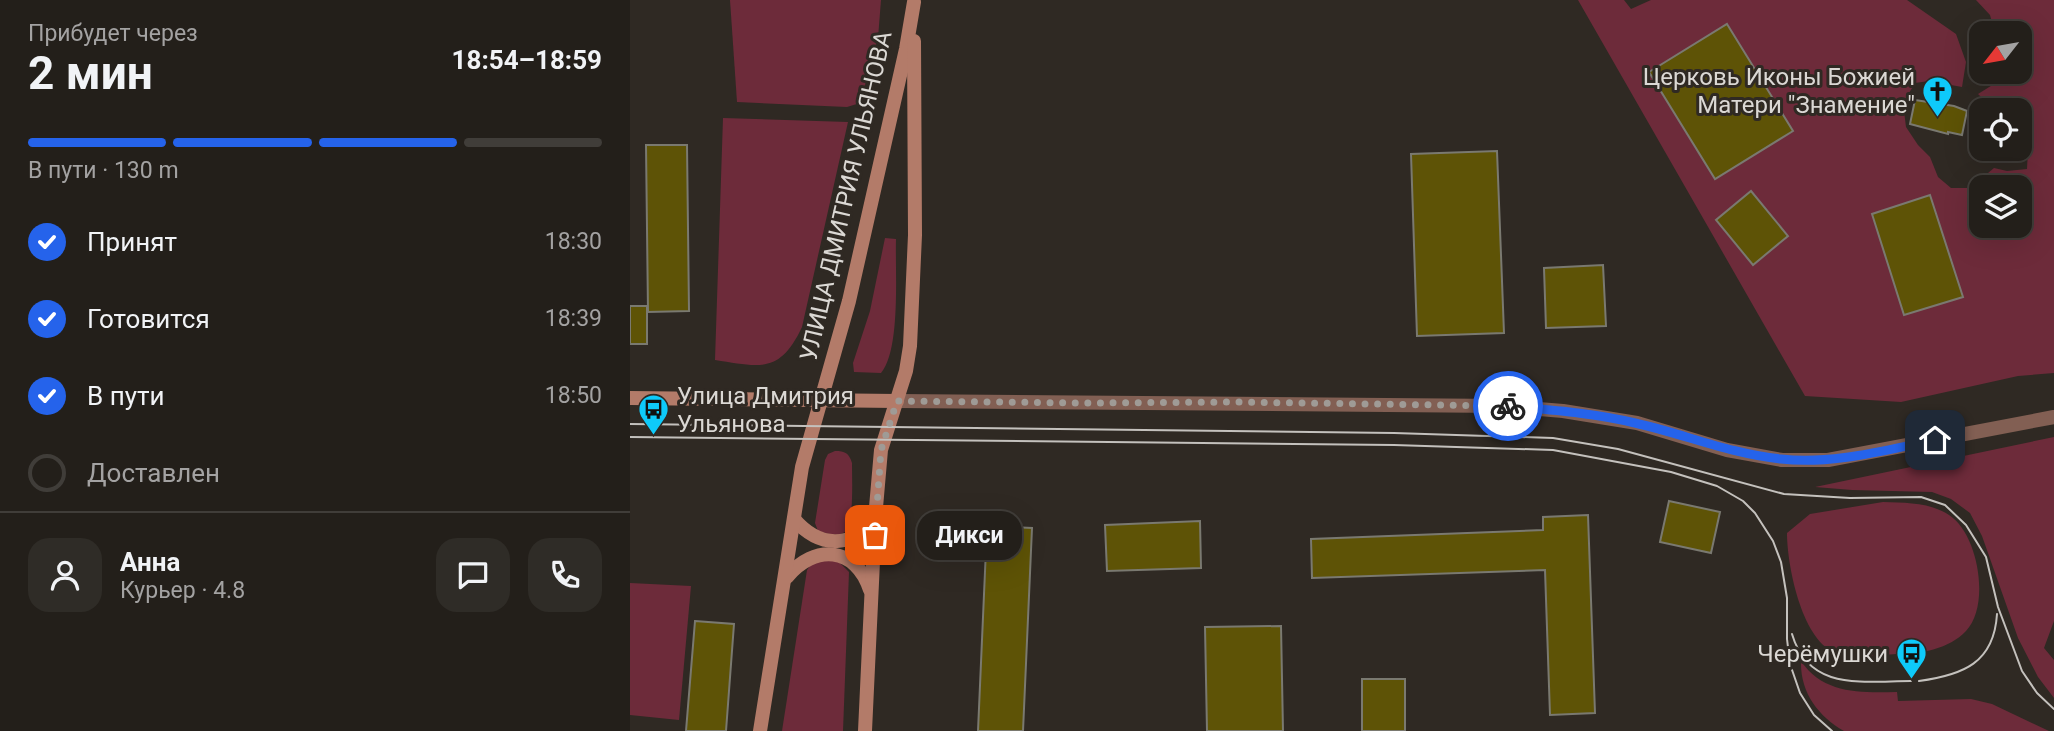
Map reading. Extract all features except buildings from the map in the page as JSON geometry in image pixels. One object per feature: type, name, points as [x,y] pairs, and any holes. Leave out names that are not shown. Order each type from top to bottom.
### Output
[{"type":"main road","name":"УЛИЦА ДМИТРИЯ УЛЬЯНОВА","points":[[760,731],[803,467],[849,301],[906,49],[914,1]]},
{"type":"main road","name":"УЛИЦА ДМИТРИЯ УЛЬЯНОВА","points":[[865,731],[881,450],[906,371],[911,346],[915,235],[914,1]]},
{"type":"main road","points":[[630,398],[897,401]]},
{"type":"main road","points":[[794,519],[811,536],[835,542],[858,536],[875,519]]},
{"type":"main road","points":[[786,578],[806,559],[821,554],[835,555],[849,559],[860,568],[872,594]]},
{"type":"street","points":[[897,401],[1504,406],[1637,423],[1727,450],[1782,460],[1828,460],[2054,417]]},
{"type":"shaded area","points":[[730,0],[881,0],[878,38],[860,103],[847,107],[737,102]]},
{"type":"shaded area","points":[[1578,0],[1624,0],[1631,9],[1651,0],[1907,0],[1956,34],[1966,62],[1962,87],[1929,81],[1915,83],[1903,103],[1906,127],[1930,157],[1938,177],[1951,188],[1969,188],[1969,238],[2032,238],[2032,175],[1986,175],[1994,168],[2007,171],[2027,169],[2027,161],[2032,161],[2032,98],[1982,98],[1978,94],[1994,84],[2032,84],[2032,21],[1992,21],[1990,15],[1976,0],[2054,0],[2054,373],[2018,376],[1901,402],[1805,396]]},
{"type":"shaded area","points":[[723,118],[848,122],[802,327],[785,353],[767,364],[715,360]]},
{"type":"shaded area","points":[[885,238],[896,239],[896,309],[892,347],[881,373],[854,372],[853,363],[870,311]]},
{"type":"shaded area","points":[[2054,437],[2054,621],[2044,648],[2054,660],[2054,698],[2038,677],[2018,638],[1982,536],[1970,513],[1951,499],[1932,492],[1815,487]]},
{"type":"shaded area","points":[[835,451],[844,452],[852,463],[849,526],[846,531],[836,535],[818,531],[815,523],[825,460],[828,454]]},
{"type":"shaded area","points":[[1883,502],[1933,508],[1949,515],[1959,524],[1974,553],[1978,570],[1978,604],[1974,619],[1959,637],[1943,646],[1925,651],[1865,656],[1840,654],[1823,644],[1805,616],[1793,581],[1787,533],[1810,514]]},
{"type":"shaded area","points":[[836,559],[849,572],[843,731],[782,731],[807,570],[813,562]]},
{"type":"shaded area","points":[[630,583],[691,586],[679,720],[630,715]]},
{"type":"shaded area","points":[[1801,661],[1810,672],[1832,686],[1857,691],[1897,692],[1898,701],[1971,699],[1992,704],[2049,731],[1844,731],[1826,718],[1812,702],[1801,672]]},
{"type":"tram line","points":[[630,424],[1394,433],[1553,438],[1618,449],[1784,494],[1850,498],[1921,497],[1945,505],[1966,525],[1986,557],[1998,607],[2022,671],[2037,693],[2054,709]]},
{"type":"tram line","points":[[630,437],[1394,445],[1553,450],[1671,472],[1717,486],[1743,501],[1755,513],[1773,541],[1781,562],[1787,598],[1790,664],[1800,693],[1814,715],[1832,731]]},
{"type":"tram line","points":[[1919,681],[1949,675],[1973,664],[1990,644],[1997,614]]},
{"type":"tram line","points":[[1792,634],[1800,653],[1811,666],[1824,674],[1857,681],[1911,681]]},
{"type":"way so far","points":[[875,535],[881,450],[897,401],[1508,406]]},
{"type":"place","name":"Церковь Иконы Божией Матери \"Знамение\"","points":[[1938,118]]},
{"type":"place","name":"Улица Дмитрия Ульянова","points":[[654,437]]},
{"type":"place","name":"Дикси","points":[[875,535]]},
{"type":"place","name":"Черёмушки","points":[[1911,681]]},
{"type":"route","points":[[1508,406],[1618,419],[1727,450],[1782,460],[1828,460],[1935,440]]}]
